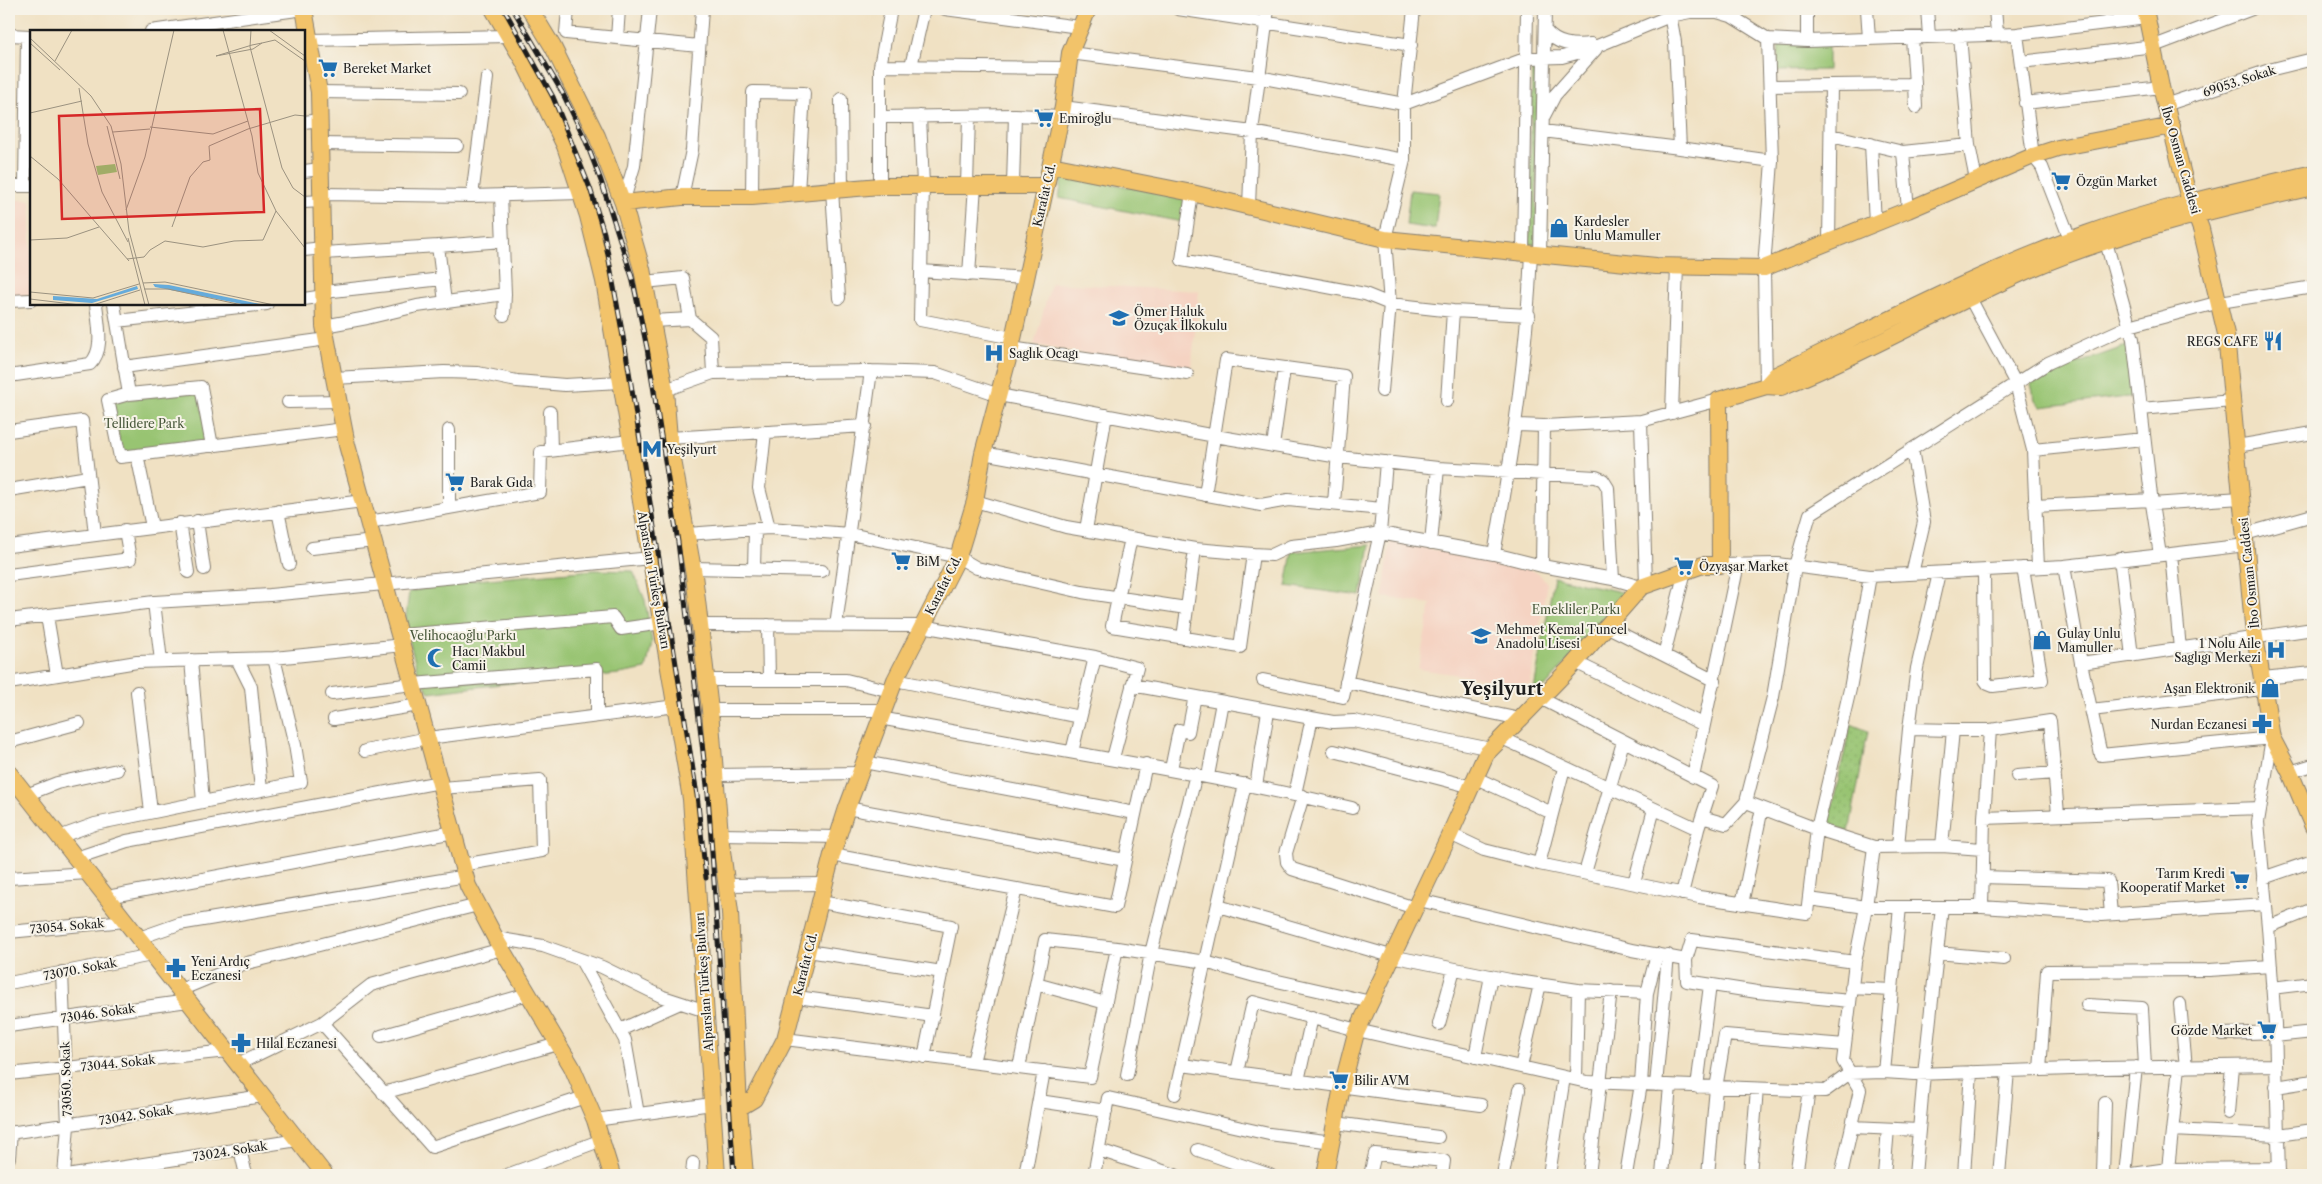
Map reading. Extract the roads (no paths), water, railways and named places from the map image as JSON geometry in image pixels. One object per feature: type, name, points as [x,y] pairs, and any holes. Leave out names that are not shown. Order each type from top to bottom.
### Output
[{"type":"main road","points":[[304,9],[310,40],[310,72],[319,92],[312,121],[320,144],[326,332],[344,429],[363,501],[464,870],[478,905],[499,944],[572,1067],[595,1120],[612,1175]]},
{"type":"main road","name":"Alparslan Türkeş Bulvarı","points":[[493,9],[524,62],[565,146],[604,281],[691,799],[716,1175]]},
{"type":"main road","points":[[530,9],[550,41],[597,136],[623,203],[644,282],[665,390],[669,438],[693,568],[710,710],[720,835],[727,885],[739,1108],[745,1175]]},
{"type":"main road","name":"Karafat Cd.","points":[[739,1108],[754,1099],[785,1039],[832,855],[847,808],[893,686],[958,557],[976,501],[983,453],[1012,343],[1051,165],[1062,112],[1069,60],[1079,27],[1088,9]]},
{"type":"main road","name":"İbo Osman Caddesi","points":[[2146,13],[2165,105],[2192,209],[2198,221],[2220,302],[2226,334],[2255,638],[2272,738]]},
{"type":"main road","points":[[1051,165],[1192,193],[1385,239],[1677,266],[1764,268],[1875,224],[2033,156],[2058,148],[2172,126]]},
{"type":"main road","points":[[1766,386],[1776,375],[1981,277],[2070,239],[2192,209],[2313,173]]},
{"type":"main road","points":[[623,203],[682,197],[752,197],[880,186],[1045,186]]},
{"type":"main road","points":[[1326,1175],[1342,1087],[1357,1030],[1391,956],[1418,904],[1486,754],[1575,662],[1643,586],[1703,565],[1720,564],[1721,425],[1719,400],[1766,386],[1781,387],[1802,379],[2025,272],[2192,209],[2313,187]]},
{"type":"main road","points":[[2272,738],[2290,772],[2313,827]]},
{"type":"main road","points":[[9,773],[325,1175]]},
{"type":"street","points":[[158,30],[304,9]]},
{"type":"street","points":[[566,33],[568,9]]},
{"type":"street","points":[[618,38],[619,9]]},
{"type":"street","points":[[623,203],[634,166],[650,9]]},
{"type":"street","points":[[682,197],[692,150],[702,9]]},
{"type":"street","points":[[880,186],[882,117],[880,66],[891,9]]},
{"type":"street","points":[[911,66],[924,9]]},
{"type":"street","points":[[946,9],[1079,27]]},
{"type":"street","points":[[1178,9],[1410,45]]},
{"type":"street","points":[[1249,206],[1252,132],[1268,9]]},
{"type":"street","points":[[1382,391],[1390,304],[1385,239],[1404,160],[1404,104],[1414,9]]},
{"type":"street","points":[[1527,9],[1532,253]]},
{"type":"street","points":[[1494,554],[1517,425],[1529,315],[1532,253],[1543,124],[1545,9]]},
{"type":"street","points":[[1807,9],[1807,41]]},
{"type":"street","points":[[1867,9],[1869,39]]},
{"type":"street","points":[[1927,9],[1929,36]]},
{"type":"street","points":[[1995,9],[1997,33]]},
{"type":"street","points":[[2021,62],[2154,46],[2222,14],[2252,9]]},
{"type":"street","points":[[880,66],[1069,60],[1258,77],[1404,104],[1527,58],[1562,57],[1585,51],[1670,12],[1704,10],[1731,16],[1768,40],[1807,41],[1997,33],[2017,34],[2146,13]]},
{"type":"street","points":[[1670,12],[1675,42],[1680,148]]},
{"type":"street","points":[[1545,30],[1549,36],[1561,43],[1577,46],[1603,42]]},
{"type":"street","points":[[550,41],[566,33],[699,46]]},
{"type":"street","points":[[2017,34],[2033,156],[2042,167],[2070,239]]},
{"type":"street","points":[[9,35],[29,36],[28,186],[9,186]]},
{"type":"street","points":[[1960,35],[1969,145],[1976,180]]},
{"type":"street","points":[[310,40],[508,36]]},
{"type":"street","points":[[1912,38],[1916,107]]},
{"type":"street","points":[[1766,386],[1764,268],[1772,162],[1768,40]]},
{"type":"street","points":[[1543,124],[1560,88],[1603,42]]},
{"type":"street","name":"69053. Sokak","points":[[2165,105],[2273,69],[2313,59]]},
{"type":"street","points":[[472,196],[487,78]]},
{"type":"street","points":[[1770,86],[1915,84]]},
{"type":"street","points":[[1829,242],[1831,85]]},
{"type":"street","points":[[2025,103],[2161,87]]},
{"type":"street","points":[[319,92],[459,94]]},
{"type":"street","points":[[752,197],[753,92],[804,93],[798,193]]},
{"type":"street","points":[[838,298],[837,190],[841,99]]},
{"type":"street","points":[[882,117],[1015,115],[1062,112],[1252,132],[1404,160]]},
{"type":"street","points":[[1013,185],[1015,115]]},
{"type":"street","points":[[920,116],[923,185],[920,320],[1012,343],[1187,374]]},
{"type":"street","points":[[969,116],[971,185],[969,275]]},
{"type":"street","points":[[1543,124],[1772,162]]},
{"type":"street","points":[[1831,135],[1903,152],[1969,145]]},
{"type":"street","points":[[320,144],[457,146]]},
{"type":"street","points":[[1871,144],[1875,224]]},
{"type":"street","points":[[1903,152],[1908,210]]},
{"type":"street","points":[[305,171],[321,169]]},
{"type":"street","points":[[305,202],[322,198],[580,193]]},
{"type":"street","points":[[1192,193],[1182,260],[1365,294],[1390,304],[1453,311],[1529,315]]},
{"type":"street","points":[[501,195],[505,294],[504,315]]},
{"type":"street","points":[[305,250],[438,246],[503,241]]},
{"type":"street","points":[[2106,242],[2133,339],[2152,502],[2166,554],[2180,649]]},
{"type":"street","points":[[438,246],[445,302]]},
{"type":"street","points":[[1672,413],[1677,266]]},
{"type":"street","points":[[921,271],[1026,278]]},
{"type":"street","points":[[644,282],[683,278],[690,318],[711,337],[713,373]]},
{"type":"street","points":[[305,299],[324,294],[442,279]]},
{"type":"street","points":[[1132,685],[1333,722],[1354,720],[1496,743],[1564,768],[1654,809],[1700,823],[1726,824],[1746,802],[1773,697],[1795,566],[1810,514],[2048,363],[2129,326],[2220,302],[2313,287]]},
{"type":"street","points":[[124,367],[326,332],[367,318],[417,306],[505,294]]},
{"type":"street","points":[[1970,298],[2016,384],[2033,450],[2038,567]]},
{"type":"street","points":[[9,301],[30,300]]},
{"type":"street","points":[[9,376],[90,364],[96,358],[99,349],[96,305]]},
{"type":"street","points":[[114,305],[129,394]]},
{"type":"street","points":[[117,321],[258,305]]},
{"type":"street","points":[[1447,401],[1453,311]]},
{"type":"street","points":[[652,320],[690,318]]},
{"type":"street","points":[[1205,495],[1226,360],[1344,376],[1334,503]]},
{"type":"street","points":[[1273,446],[1284,369]]},
{"type":"street","points":[[836,625],[872,371]]},
{"type":"street","points":[[665,390],[713,373],[872,371],[935,373],[999,395],[1215,436],[1339,457],[1438,468],[1596,477],[1603,480],[1608,488],[1613,579]]},
{"type":"street","points":[[334,378],[444,372],[478,373],[517,381],[565,386],[620,382]]},
{"type":"street","points":[[212,446],[201,387],[129,394],[108,400],[120,457],[212,446],[344,429]]},
{"type":"street","points":[[1517,425],[1544,426],[1641,421],[1719,400]]},
{"type":"street","points":[[288,402],[339,401]]},
{"type":"street","points":[[2141,409],[2232,401]]},
{"type":"street","points":[[550,412],[551,451]]},
{"type":"street","points":[[1086,530],[1094,475],[1106,415]]},
{"type":"street","points":[[9,431],[82,421],[95,534]]},
{"type":"street","points":[[976,501],[1066,527],[1195,549],[1272,555],[1291,546],[1336,541],[1380,533],[1494,554],[1542,566],[1643,586],[1641,421]]},
{"type":"street","points":[[669,438],[865,426]]},
{"type":"street","points":[[1542,566],[1544,426]]},
{"type":"street","points":[[449,430],[449,508]]},
{"type":"street","points":[[765,432],[759,488],[769,528]]},
{"type":"street","points":[[2237,446],[2313,433]]},
{"type":"street","points":[[2033,450],[2144,439]]},
{"type":"street","points":[[369,522],[540,492],[541,452],[630,441]]},
{"type":"street","points":[[1912,449],[1924,522],[1912,574]]},
{"type":"street","points":[[983,453],[1261,505],[1288,500],[1382,509]]},
{"type":"street","points":[[137,455],[152,527]]},
{"type":"street","points":[[1263,680],[1343,697],[1380,533],[1386,462]]},
{"type":"street","points":[[1431,542],[1438,468]]},
{"type":"street","points":[[9,490],[88,477]]},
{"type":"street","points":[[2035,506],[2241,498]]},
{"type":"street","points":[[9,546],[363,501]]},
{"type":"street","points":[[278,511],[289,564]]},
{"type":"street","points":[[1720,564],[1777,564],[1870,576],[1940,572],[1984,572],[2064,566],[2166,554],[2245,539],[2313,515]]},
{"type":"street","points":[[198,521],[204,569]]},
{"type":"street","points":[[180,523],[188,572]]},
{"type":"street","points":[[687,534],[769,528],[850,534],[958,557],[977,568],[1117,597],[1186,608]]},
{"type":"street","points":[[754,568],[755,529]]},
{"type":"street","points":[[9,575],[130,559],[124,530]]},
{"type":"street","points":[[1131,538],[1112,626],[1240,647],[1253,554]]},
{"type":"street","points":[[312,548],[374,541]]},
{"type":"street","points":[[1183,638],[1195,549]]},
{"type":"street","points":[[9,620],[154,602],[386,584],[651,558]]},
{"type":"street","points":[[2120,558],[2132,656]]},
{"type":"street","points":[[1693,777],[1715,681],[1738,564]]},
{"type":"street","points":[[2064,566],[2081,663],[2101,755],[2272,738]]},
{"type":"street","points":[[693,568],[822,571]]},
{"type":"street","points":[[1984,572],[1985,680],[1993,686],[2042,680],[2023,568]]},
{"type":"street","points":[[1664,655],[1685,571]]},
{"type":"street","points":[[1898,846],[1917,668],[1940,572]]},
{"type":"street","points":[[1450,834],[1484,850],[1540,864],[1682,894],[1807,913],[1817,830],[1850,688],[1870,576]]},
{"type":"street","points":[[154,602],[161,661]]},
{"type":"street","points":[[47,616],[57,675]]},
{"type":"street","points":[[9,683],[136,662],[274,658],[401,640],[613,616],[621,629],[662,623]]},
{"type":"street","points":[[700,625],[922,626],[1094,657],[1136,668],[1113,758]]},
{"type":"street","points":[[768,625],[769,679]]},
{"type":"street","points":[[1606,626],[1715,681]]},
{"type":"street","points":[[2081,663],[2313,629]]},
{"type":"street","points":[[1072,752],[1094,657]]},
{"type":"street","points":[[59,837],[95,824],[300,782],[295,744],[274,658]]},
{"type":"street","points":[[237,659],[251,687],[261,790]]},
{"type":"street","points":[[191,660],[203,802]]},
{"type":"street","points":[[1575,662],[1704,725]]},
{"type":"street","points":[[332,694],[414,684],[597,669],[597,716]]},
{"type":"street","points":[[2091,710],[2228,694],[2264,683],[2313,673]]},
{"type":"street","points":[[706,680],[846,680],[1080,717]]},
{"type":"street","points":[[1346,682],[1520,719]]},
{"type":"street","points":[[137,692],[151,812]]},
{"type":"street","points":[[1540,698],[1712,786],[1700,823],[1682,894]]},
{"type":"street","points":[[1172,769],[1179,730],[1188,732],[1194,702]]},
{"type":"street","points":[[1127,1075],[1151,953],[1222,702]]},
{"type":"street","points":[[334,719],[419,705]]},
{"type":"street","points":[[365,751],[428,738],[676,706]]},
{"type":"street","points":[[710,710],[882,714],[1072,752],[1172,769],[1352,808]]},
{"type":"street","points":[[1175,1094],[1218,906],[1251,785],[1268,710]]},
{"type":"street","points":[[1312,718],[1299,795],[1286,853],[1287,862],[1292,870],[1418,904],[1686,960]]},
{"type":"street","points":[[1910,729],[1990,730],[2050,721],[2058,814]]},
{"type":"street","points":[[9,742],[79,723]]},
{"type":"street","points":[[1942,846],[1953,730]]},
{"type":"street","points":[[1982,906],[1982,849],[1990,730]]},
{"type":"street","name":"İbo Osman Caddesi","points":[[2272,738],[2258,822],[2271,966],[2279,1171]]},
{"type":"street","points":[[1585,873],[1623,742]]},
{"type":"street","points":[[1334,751],[1474,782],[1552,813]]},
{"type":"street","points":[[832,855],[1115,907],[1146,764]]},
{"type":"street","points":[[2290,772],[2313,765]]},
{"type":"street","points":[[716,775],[862,767],[1135,813]]},
{"type":"street","points":[[1540,864],[1564,768]]},
{"type":"street","points":[[26,795],[57,783],[116,770]]},
{"type":"street","points":[[2017,776],[2055,774]]},
{"type":"street","points":[[76,858],[127,841],[441,785],[540,780],[542,851],[464,870],[179,924],[139,938]]},
{"type":"street","points":[[1746,802],[1817,830],[1874,847],[1942,846],[1982,849]]},
{"type":"street","points":[[847,808],[1125,860]]},
{"type":"street","points":[[1742,904],[1762,808]]},
{"type":"street","points":[[1984,818],[2260,808]]},
{"type":"street","points":[[1634,883],[1654,809]]},
{"type":"street","points":[[107,897],[454,832]]},
{"type":"street","points":[[720,835],[838,836]]},
{"type":"street","points":[[1841,1175],[1860,1090],[1843,1061],[1855,962],[1866,907],[1874,847]]},
{"type":"street","points":[[2263,878],[2313,861]]},
{"type":"street","points":[[9,878],[88,873]]},
{"type":"street","points":[[1982,877],[2108,881],[2111,914]]},
{"type":"street","points":[[727,885],[825,884]]},
{"type":"street","points":[[973,1062],[1016,889]]},
{"type":"street","points":[[1809,899],[1866,907],[1982,906],[2111,914],[2266,904]]},
{"type":"street","points":[[821,902],[952,926],[924,1057]]},
{"type":"street","name":"73046. Sokak","points":[[9,1026],[64,1018],[184,995],[243,964],[478,905]]},
{"type":"street","points":[[1218,906],[1391,956],[1454,969],[1578,990],[1647,993]]},
{"type":"street","points":[[1884,1072],[1900,907]]},
{"type":"street","points":[[1915,1175],[1942,907]]},
{"type":"street","points":[[2268,927],[2313,910]]},
{"type":"street","name":"73054. Sokak","points":[[9,932],[125,921]]},
{"type":"street","points":[[1019,1068],[1045,940],[1117,948],[1205,962],[1255,976],[1371,1002]]},
{"type":"street","points":[[1855,962],[1692,940],[1686,960],[1687,981],[1757,992],[1851,994],[1892,990]]},
{"type":"street","points":[[499,944],[543,946],[582,960],[680,1003],[706,1012]]},
{"type":"street","name":"73044. Sokak","points":[[9,1074],[233,1057],[322,1024],[371,985],[499,944]]},
{"type":"street","points":[[785,1039],[1090,1077],[1117,948]]},
{"type":"street","points":[[808,950],[942,972]]},
{"type":"street","points":[[1626,1175],[1641,1084],[1647,993],[1662,954]]},
{"type":"street","points":[[1656,1085],[1662,954]]},
{"type":"street","points":[[1937,954],[2004,959]]},
{"type":"street","name":"73070. Sokak","points":[[9,983],[152,955]]},
{"type":"street","points":[[582,960],[625,1040],[638,1114]]},
{"type":"street","points":[[2040,1070],[2047,971],[2209,970],[2271,966]]},
{"type":"street","points":[[1439,1024],[1454,969]]},
{"type":"street","name":"73050. Sokak","points":[[62,972],[68,1126],[64,1175]]},
{"type":"street","points":[[1475,1057],[1491,976]]},
{"type":"street","points":[[2272,988],[2313,983]]},
{"type":"street","points":[[1036,984],[1106,1003]]},
{"type":"street","points":[[1521,1067],[1540,984]]},
{"type":"street","points":[[1697,1087],[1710,984]]},
{"type":"street","points":[[1549,1175],[1570,1078],[1578,990]]},
{"type":"street","points":[[1589,1175],[1612,991]]},
{"type":"street","points":[[381,1036],[528,994]]},
{"type":"street","points":[[797,997],[933,1016]]},
{"type":"street","points":[[1236,1072],[1253,1002],[1357,1030],[1570,1078],[1602,1082],[1826,1091],[1850,1073],[1924,1074],[2276,1065]]},
{"type":"street","points":[[620,1030],[680,1003]]},
{"type":"street","points":[[2168,1169],[2182,1067],[2180,1004]]},
{"type":"street","points":[[2087,1005],[2142,1008],[2141,1067],[2125,1175],[2168,1169],[2279,1171]]},
{"type":"street","points":[[1298,1081],[1312,1017]]},
{"type":"street","points":[[322,1024],[432,1147],[585,1097]]},
{"type":"street","points":[[2223,1034],[2313,1032]]},
{"type":"street","points":[[1708,1175],[1716,1088],[1725,1035],[1844,1045]]},
{"type":"street","points":[[384,1093],[558,1044]]},
{"type":"street","points":[[1182,1065],[1481,1105]]},
{"type":"street","points":[[2228,1113],[2232,1066]]},
{"type":"street","points":[[1025,1175],[1044,1071]]},
{"type":"street","points":[[1998,1175],[2008,1071]]},
{"type":"street","points":[[1964,1175],[1971,1072]]},
{"type":"street","points":[[2276,1087],[2313,1081]]},
{"type":"street","points":[[1662,1175],[1670,1086]]},
{"type":"street","points":[[1750,1175],[1757,1089]]},
{"type":"street","points":[[1503,1175],[1520,1090]]},
{"type":"street","points":[[1796,1175],[1809,1090]]},
{"type":"street","name":"73042. Sokak","points":[[10,1132],[68,1126],[263,1096]]},
{"type":"street","points":[[1094,1175],[1108,1098],[1269,1134],[1333,1142]]},
{"type":"street","points":[[1039,1101],[1106,1111]]},
{"type":"street","points":[[2103,1175],[2105,1103]]},
{"type":"street","points":[[595,1120],[712,1104]]},
{"type":"street","points":[[1336,1122],[1438,1137]]},
{"type":"street","points":[[1852,1127],[1919,1130]]},
{"type":"street","points":[[1884,1175],[1888,1129]]},
{"type":"street","points":[[2172,1130],[2278,1135],[2313,1130]]},
{"type":"street","points":[[9,1158],[10,1132]]},
{"type":"street","name":"73024. Sokak","points":[[73,1175],[298,1140]]},
{"type":"street","points":[[507,1175],[602,1140]]},
{"type":"street","points":[[240,1149],[246,1175]]},
{"type":"street","points":[[1099,1150],[1175,1175]]},
{"type":"street","points":[[1198,1150],[1270,1175]]},
{"type":"street","points":[[1370,1175],[1374,1154],[1444,1161],[1442,1175]]},
{"type":"railway","points":[[504,9],[553,97],[590,188],[604,233],[626,353],[697,795],[706,878]]},
{"type":"railway","points":[[513,9],[562,92],[585,139],[601,181],[632,277],[647,348],[678,542],[708,794],[734,1175]]},
{"type":"place","name":"Bereket Market","points":[[328,68]]},
{"type":"place","name":"Emiroğlu","points":[[1044,118]]},
{"type":"place","name":"Özgün Market","points":[[2061,181]]},
{"type":"place","name":"Kardesler Unlu Mamuller","points":[[1559,228]]},
{"type":"place","name":"Ömer Haluk Özuçak İlkokulu","points":[[1119,318]]},
{"type":"place","name":"REGS CAFE","points":[[2273,341]]},
{"type":"place","name":"Saglık Ocagı","points":[[994,353]]},
{"type":"place","name":"Yeşilyurt","points":[[652,449]]},
{"type":"place","name":"Barak Gıda","points":[[455,482]]},
{"type":"place","name":"BiM","points":[[901,561]]},
{"type":"place","name":"Özyaşar Market","points":[[1684,566]]},
{"type":"place","name":"Mehmet Kemal Tuncel Anadolu Lisesi","points":[[1481,636]]},
{"type":"place","name":"Gulay Unlu Mamuller","points":[[2042,640]]},
{"type":"place","name":"1 Nolu Aile Saglıgı Merkezi","points":[[2276,650]]},
{"type":"place","name":"Hacı Makbul Camii","points":[[437,658]]},
{"type":"place","name":"Aşan Elektronik","points":[[2270,688]]},
{"type":"place","name":"Nurdan Eczanesi","points":[[2262,724]]},
{"type":"place","name":"Tarım Kredi Kooperatif Market","points":[[2240,880]]},
{"type":"place","name":"Yeni Ardıç Eczanesi","points":[[176,968]]},
{"type":"place","name":"Gözde Market","points":[[2267,1030]]},
{"type":"place","name":"Hilal Eczanesi","points":[[241,1043]]},
{"type":"place","name":"Bilir AVM","points":[[1339,1080]]},
{"type":"district","name":"Yeşilyurt","points":[[1502,689]]},
{"type":"park label","name":"Tellidere Park","points":[[144,423]]},
{"type":"park label","name":"Emekliler Parkı","points":[[1576,609]]},
{"type":"park label","name":"Velihocaoğlu Parkı","points":[[463,635]]}]
